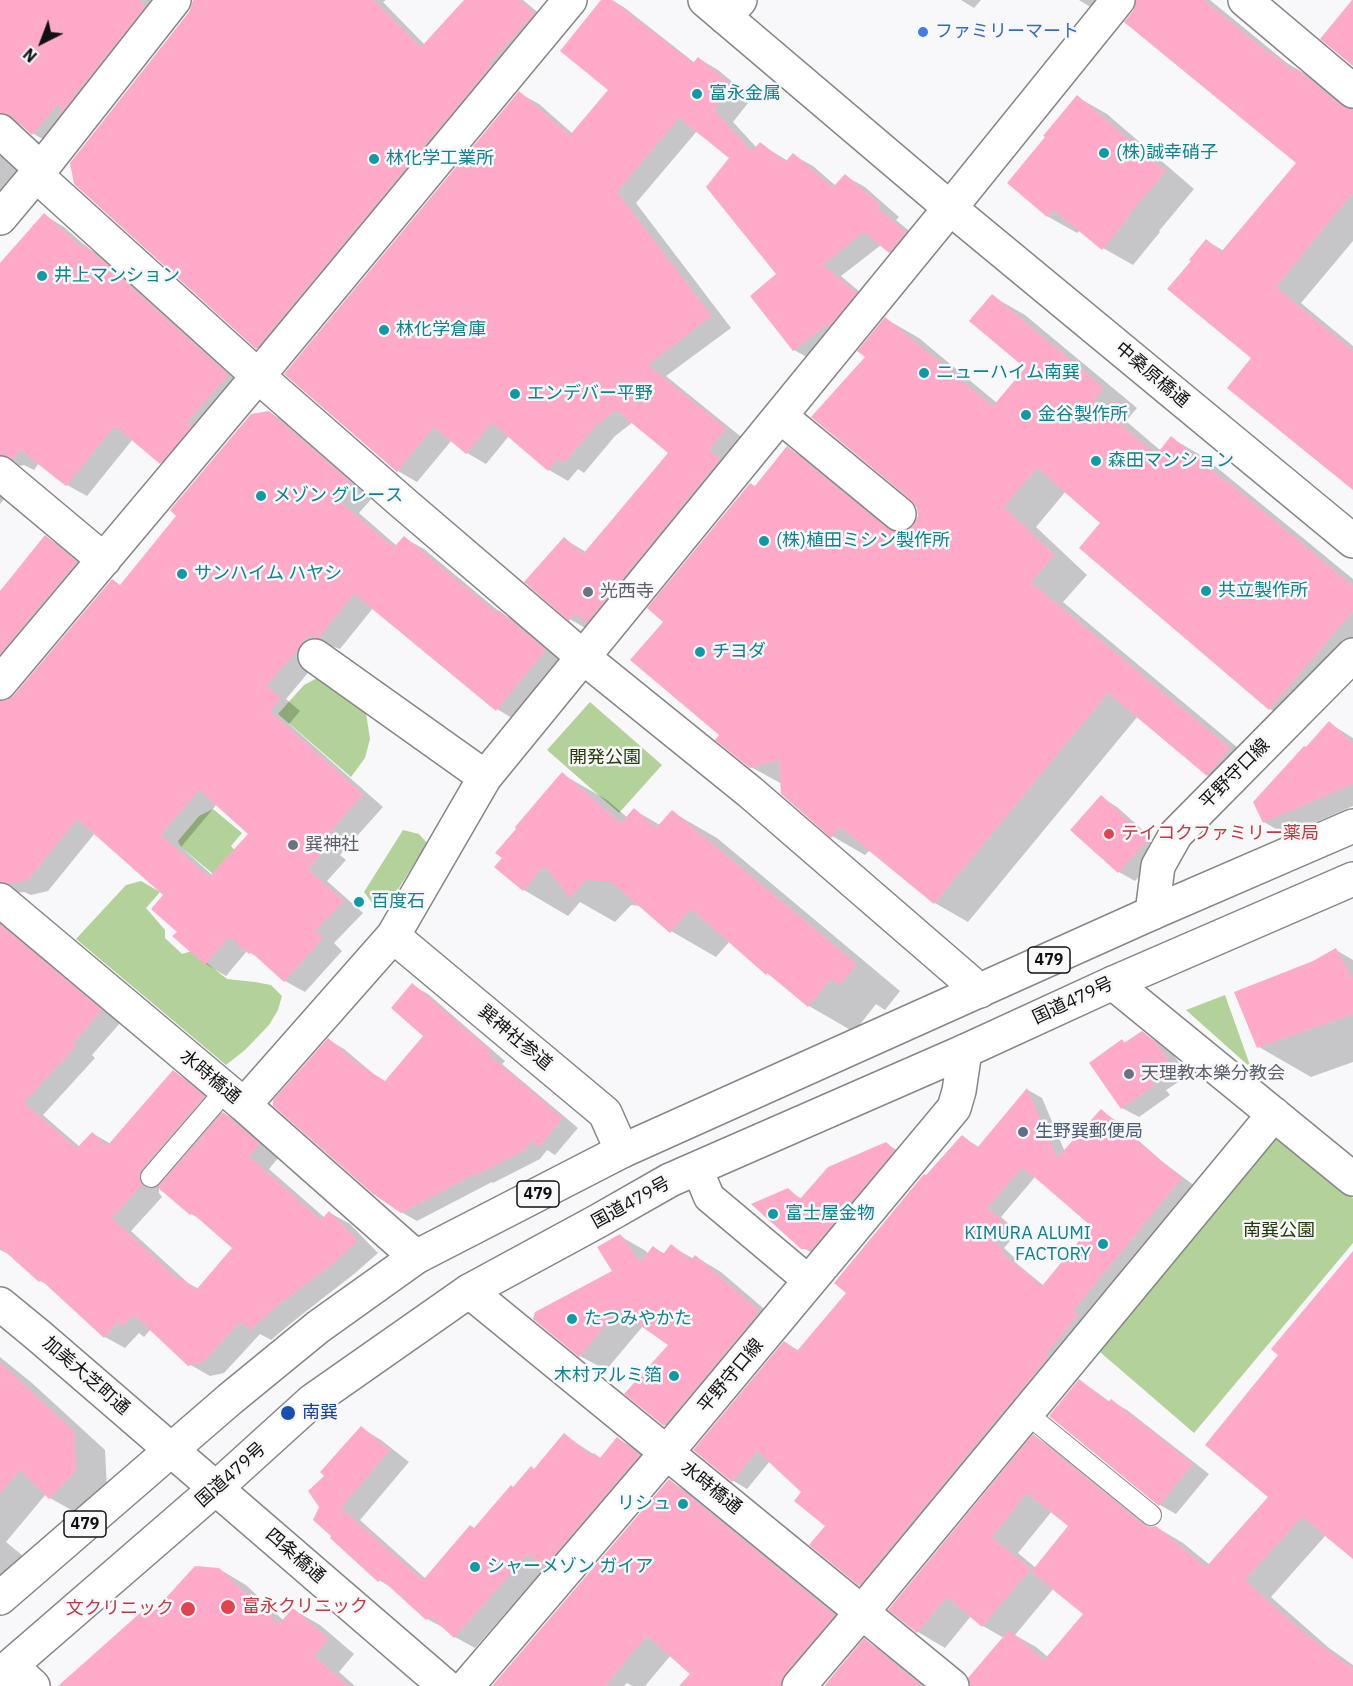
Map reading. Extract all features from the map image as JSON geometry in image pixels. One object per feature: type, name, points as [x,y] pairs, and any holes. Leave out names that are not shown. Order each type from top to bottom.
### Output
[{"type":"main road","points":[[0,218],[174,0]]},
{"type":"main road","points":[[0,683],[570,0]]},
{"type":"main road","points":[[235,1098],[393,936],[485,777],[1118,0]]},
{"type":"main road","points":[[1245,0],[1353,91]]},
{"type":"main road","name":"中桑原橋通","points":[[723,6],[950,208],[1353,542]]},
{"type":"main road","points":[[0,131],[39,172],[258,376],[583,657],[750,792],[980,991]]},
{"type":"main road","points":[[780,416],[899,514]]},
{"type":"main road","points":[[0,473],[104,560]]},
{"type":"main road","name":"平野守口線","points":[[1152,913],[1158,866],[1176,834],[1353,655]]},
{"type":"main road","points":[[315,656],[485,777]]},
{"type":"main road","name":"479","points":[[0,1598],[230,1399],[318,1327],[416,1257],[622,1150],[1152,913],[1353,826]]},
{"type":"main road","name":"国道479号","points":[[14,1676],[312,1401],[468,1291],[670,1180],[1353,879]]},
{"type":"main road","name":"水時橋通","points":[[0,900],[235,1098],[416,1257]]},
{"type":"main road","name":"巽神社参道","points":[[393,936],[605,1113],[622,1150]]},
{"type":"main road","points":[[1113,983],[1353,1179]]},
{"type":"main road","name":"平野守口線","points":[[467,1686],[667,1452],[954,1108],[959,1092],[964,1051]]},
{"type":"main road","points":[[799,1686],[1274,1114]]},
{"type":"main road","name":"水時橋通","points":[[468,1291],[952,1686]]},
{"type":"main road","name":"加美大芝町通","points":[[0,1304],[171,1450]]},
{"type":"main road","name":"四条橋通","points":[[171,1450],[445,1686]]},
{"type":"street","points":[[697,1168],[710,1197],[809,1281]]},
{"type":"lane","points":[[151,1177],[235,1098]]},
{"type":"lane","points":[[1026,1413],[1151,1515]]},
{"type":"green space","points":[[319,677],[366,713],[370,739],[365,758],[351,777],[278,714],[304,685]]},
{"type":"green space","name":"開発公園","points":[[590,702],[662,765],[619,813],[547,750]]},
{"type":"green space","points":[[213,809],[242,833],[231,846],[241,858],[219,879],[181,847],[178,841],[199,816]]},
{"type":"green space","points":[[403,830],[419,834],[427,843],[392,899],[385,904],[373,904],[364,892]]},
{"type":"green space","points":[[141,881],[160,892],[146,908],[165,930],[165,938],[182,954],[192,951],[227,979],[271,985],[282,996],[278,1010],[269,1025],[245,1050],[226,1065],[76,939],[126,885]]},
{"type":"green space","points":[[1225,995],[1251,1068],[1186,1010]]},
{"type":"green space","name":"南巽公園","points":[[1274,1134],[1353,1198],[1353,1243],[1194,1433],[1100,1352]]},
{"type":"building","points":[[0,0],[139,0],[146,6],[61,113],[59,103],[32,135],[12,117],[0,113]]},
{"type":"building","points":[[193,0],[374,0],[421,47],[464,0],[519,0],[535,13],[489,64],[491,66],[256,349],[74,184],[70,163],[189,12]]},
{"type":"building","points":[[601,0],[612,0],[693,63],[698,57],[733,86],[714,110],[752,151],[760,142],[785,162],[793,153],[833,187],[845,174],[881,205],[878,208],[906,232],[889,253],[864,232],[823,265],[857,293],[829,327],[827,325],[793,351],[750,296],[776,274],[706,187],[729,158],[679,118],[617,192],[712,316],[648,365],[726,428],[709,450],[720,459],[587,623],[575,613],[569,621],[524,582],[564,537],[583,554],[668,453],[616,410],[596,426],[564,463],[558,458],[548,471],[492,423],[466,454],[434,427],[397,472],[284,374],[519,91],[570,135],[608,90],[560,51]]},
{"type":"building","points":[[1136,0],[1204,0],[1293,71],[1296,68],[1341,105],[1353,109],[1353,193],[1276,287],[1353,351],[1353,490],[1227,388],[1251,358],[1167,289],[1206,239],[1221,252],[1296,163],[1124,22],[1133,11]]},
{"type":"building","points":[[1353,0],[1353,66],[1320,39]]},
{"type":"building","points":[[1077,95],[1166,171],[1102,250],[1053,210],[1047,217],[1007,183]]},
{"type":"building","points":[[44,213],[85,250],[84,244],[229,375],[185,425],[194,424],[160,464],[115,426],[66,486],[20,450],[13,459],[0,455],[0,263]]},
{"type":"building","points":[[992,294],[1104,388],[1094,401],[1156,455],[1171,436],[1353,586],[1353,611],[1269,710],[1079,548],[1100,523],[1037,468],[1004,507],[1055,555],[1031,582],[1230,748],[1207,776],[1108,693],[934,904],[840,827],[831,838],[781,794],[779,760],[750,768],[715,740],[719,735],[630,660],[663,622],[647,608],[750,483],[755,486],[787,446],[887,528],[897,533],[905,532],[913,526],[918,516],[917,508],[911,500],[811,417],[865,357],[857,351],[885,317],[993,406],[1025,368],[969,321]]},
{"type":"building","points":[[269,411],[353,484],[339,501],[394,547],[404,536],[497,613],[499,610],[546,650],[496,711],[354,594],[319,638],[310,635],[266,686],[281,698],[270,711],[363,794],[321,843],[326,848],[308,869],[344,901],[315,931],[323,938],[284,982],[251,952],[249,954],[229,937],[205,965],[172,936],[177,932],[151,909],[163,895],[77,819],[28,880],[10,884],[0,882],[0,701],[7,700],[14,695],[112,579],[120,585],[176,516],[170,510],[251,414]],"holes":[[[199,790],[248,834],[209,877],[161,835]]]},
{"type":"building","points":[[45,535],[77,562],[0,654],[0,591]]},
{"type":"building","points":[[1329,721],[1353,743],[1353,784],[1263,823],[1253,802]]},
{"type":"building","points":[[562,772],[621,823],[634,808],[656,828],[672,810],[857,964],[840,985],[831,979],[808,1007],[767,973],[766,975],[691,909],[670,933],[611,882],[586,880],[570,898],[544,866],[523,891],[494,867],[502,858],[495,853]]},
{"type":"building","name":"テイコクファミリー薬局","points":[[1101,795],[1149,839],[1118,873],[1070,830]]},
{"type":"building","points":[[0,924],[102,1010],[73,1043],[76,1046],[24,1103],[77,1148],[92,1132],[107,1146],[173,1070],[205,1096],[142,1169],[139,1175],[142,1185],[112,1218],[179,1280],[181,1277],[196,1290],[232,1248],[192,1213],[190,1215],[157,1187],[223,1112],[260,1144],[249,1156],[321,1220],[329,1211],[358,1241],[250,1330],[240,1322],[203,1362],[188,1366],[134,1315],[123,1326],[118,1322],[104,1338],[41,1280],[39,1282],[0,1247]]},
{"type":"building","points":[[1336,948],[1353,980],[1353,1014],[1257,1048],[1234,992],[1313,961]]},
{"type":"building","points":[[412,983],[491,1051],[488,1054],[563,1118],[539,1147],[532,1141],[524,1151],[401,1213],[373,1194],[273,1106],[273,1100],[328,1038],[358,1064],[385,1081],[423,1036],[391,1008]]},
{"type":"building","name":"天理教本樂分教会","points":[[1142,1031],[1157,1043],[1172,1067],[1151,1081],[1155,1085],[1121,1109],[1089,1063],[1122,1039],[1124,1043]]},
{"type":"building","points":[[1027,1088],[1057,1158],[1101,1109],[1182,1178],[1073,1311],[1078,1315],[1046,1354],[1049,1356],[859,1586],[809,1545],[825,1526],[794,1501],[801,1492],[757,1451],[732,1482],[693,1450],[784,1341],[797,1351],[846,1293],[834,1283],[924,1174],[926,1175],[962,1135],[977,1148]],"holes":[[[1022,1168],[1091,1226],[1042,1286],[1002,1253],[1004,1250],[990,1239],[1005,1223],[987,1208]]]},
{"type":"building","points":[[886,1142],[895,1150],[812,1249],[801,1249],[751,1204],[788,1188],[800,1199],[828,1167]]},
{"type":"building","points":[[620,1234],[640,1262],[653,1246],[663,1254],[671,1244],[691,1260],[695,1255],[759,1310],[664,1426],[624,1394],[668,1345],[618,1310],[579,1357],[533,1319],[535,1312],[612,1271],[597,1247]]},
{"type":"building","points":[[1353,1251],[1353,1559],[1302,1517],[1245,1580],[1302,1631],[1353,1669],[1353,1686],[970,1686],[968,1678],[1009,1630],[1044,1660],[1083,1614],[1031,1572],[1068,1526],[1027,1493],[992,1537],[1031,1569],[982,1627],[947,1597],[917,1633],[888,1610],[1033,1434],[1143,1524],[1150,1527],[1156,1526],[1206,1567],[1268,1497],[1205,1445],[1278,1355],[1271,1349]]},
{"type":"building","points":[[0,1362],[74,1431],[76,1471],[49,1499],[20,1470],[0,1494]]},
{"type":"building","points":[[1079,1379],[1108,1402],[1111,1399],[1193,1464],[1159,1506],[1049,1416]]},
{"type":"building","points":[[361,1426],[390,1450],[341,1508],[423,1580],[470,1525],[474,1528],[511,1485],[513,1487],[531,1466],[534,1469],[564,1433],[592,1456],[594,1453],[600,1458],[617,1437],[640,1455],[544,1567],[528,1554],[454,1638],[430,1616],[426,1620],[381,1579],[378,1582],[313,1520],[319,1507],[308,1491],[324,1476],[320,1472]]},
{"type":"building","points":[[669,1479],[835,1615],[785,1674],[781,1686],[679,1686],[690,1674],[647,1636],[605,1686],[492,1686]]},
{"type":"building","points":[[195,1566],[219,1568],[279,1624],[293,1608],[329,1639],[314,1656],[349,1686],[58,1686],[148,1606],[153,1612]]},
{"type":"building","points":[[864,1638],[922,1686],[824,1686]]},
{"type":"place","name":"ファミリーマート","points":[[923,32]]},
{"type":"place","name":"富永金属","points":[[697,94]]},
{"type":"place","name":"(株)誠幸硝子","points":[[1104,153]]},
{"type":"place","name":"林化学工業所","points":[[374,159]]},
{"type":"place","name":"井上マンション","points":[[42,276]]},
{"type":"place","name":"林化学倉庫","points":[[384,330]]},
{"type":"place","name":"ニューハイム南巽","points":[[924,373]]},
{"type":"place","name":"エンデバー平野","points":[[515,394]]},
{"type":"place","name":"金谷製作所","points":[[1026,415]]},
{"type":"place","name":"森田マンション","points":[[1096,461]]},
{"type":"place","name":"メゾン グレース","points":[[261,496]]},
{"type":"place","name":"(株)植田ミシン製作所","points":[[764,541]]},
{"type":"place","name":"サンハイム ハヤシ","points":[[182,574]]},
{"type":"place","name":"共立製作所","points":[[1206,591]]},
{"type":"place","name":"光西寺","points":[[588,592]]},
{"type":"place","name":"チヨダ","points":[[700,652]]},
{"type":"place","name":"テイコクファミリー薬局","points":[[1109,834]]},
{"type":"place","name":"巽神社","points":[[293,845]]},
{"type":"place","name":"百度石","points":[[359,902]]},
{"type":"place","name":"天理教本樂分教会","points":[[1129,1074]]},
{"type":"place","name":"生野巽郵便局","points":[[1023,1132]]},
{"type":"place","name":"富士屋金物","points":[[773,1214]]},
{"type":"place","name":"KIMURA ALUMI FACTORY","points":[[1103,1244]]},
{"type":"place","name":"たつみやかた","points":[[572,1319]]},
{"type":"place","name":"木村アルミ箔","points":[[674,1376]]},
{"type":"place","name":"南巽","points":[[288,1413]]},
{"type":"place","name":"リシュ","points":[[683,1504]]},
{"type":"place","name":"シャーメゾン ガイア","points":[[475,1567]]},
{"type":"place","name":"富永クリニック","points":[[228,1607]]},
{"type":"place","name":"文クリニック","points":[[188,1609]]}]
